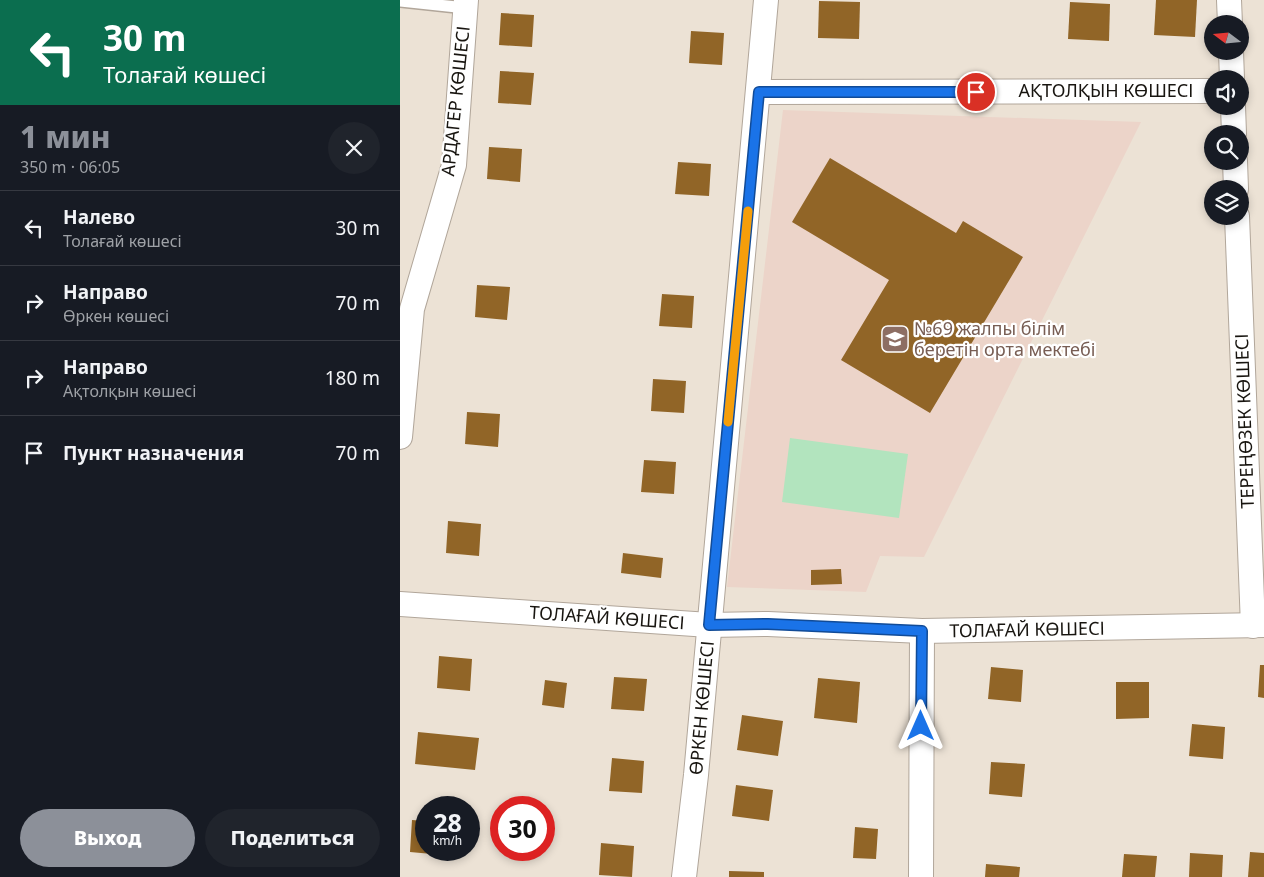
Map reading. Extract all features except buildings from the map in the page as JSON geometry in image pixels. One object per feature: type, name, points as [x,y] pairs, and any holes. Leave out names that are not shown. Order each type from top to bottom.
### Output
[{"type":"street","name":"ӨРКЕН КӨШЕСІ","points":[[684,877],[759,92],[766,0]]},
{"type":"street","points":[[1229,0],[1230,15]]},
{"type":"street","name":"АРДАГЕР КӨШЕСІ","points":[[400,437],[412,309],[454,165],[466,4]]},
{"type":"street","name":"АҚТОЛҚЫН КӨШЕСІ","points":[[759,92],[1204,91]]},
{"type":"street","name":"ТЕРЕҢӨЗЕК КӨШЕСІ","points":[[1237,225],[1258,626]]},
{"type":"street","name":"ТОЛАҒАЙ КӨШЕСІ","points":[[400,604],[709,625],[768,624],[922,631],[1258,626]]},
{"type":"street","points":[[920,877],[922,631]]},
{"type":"lane","points":[[400,1],[466,4]]},
{"type":"shaded area","name":"№69 жалпы білім беретін орта мектебі","points":[[783,110],[1141,122],[924,557],[880,556],[866,592],[727,587]]},
{"type":"green space","points":[[790,438],[908,454],[899,518],[782,502]]},
{"type":"slow traffic","points":[[728,422],[748,211]]},
{"type":"place","name":"№69 жалпы білім беретін орта мектебі","points":[[895,339]]},
{"type":"route","points":[[921,726],[922,631],[768,624],[709,625],[759,92],[976,92]]}]
